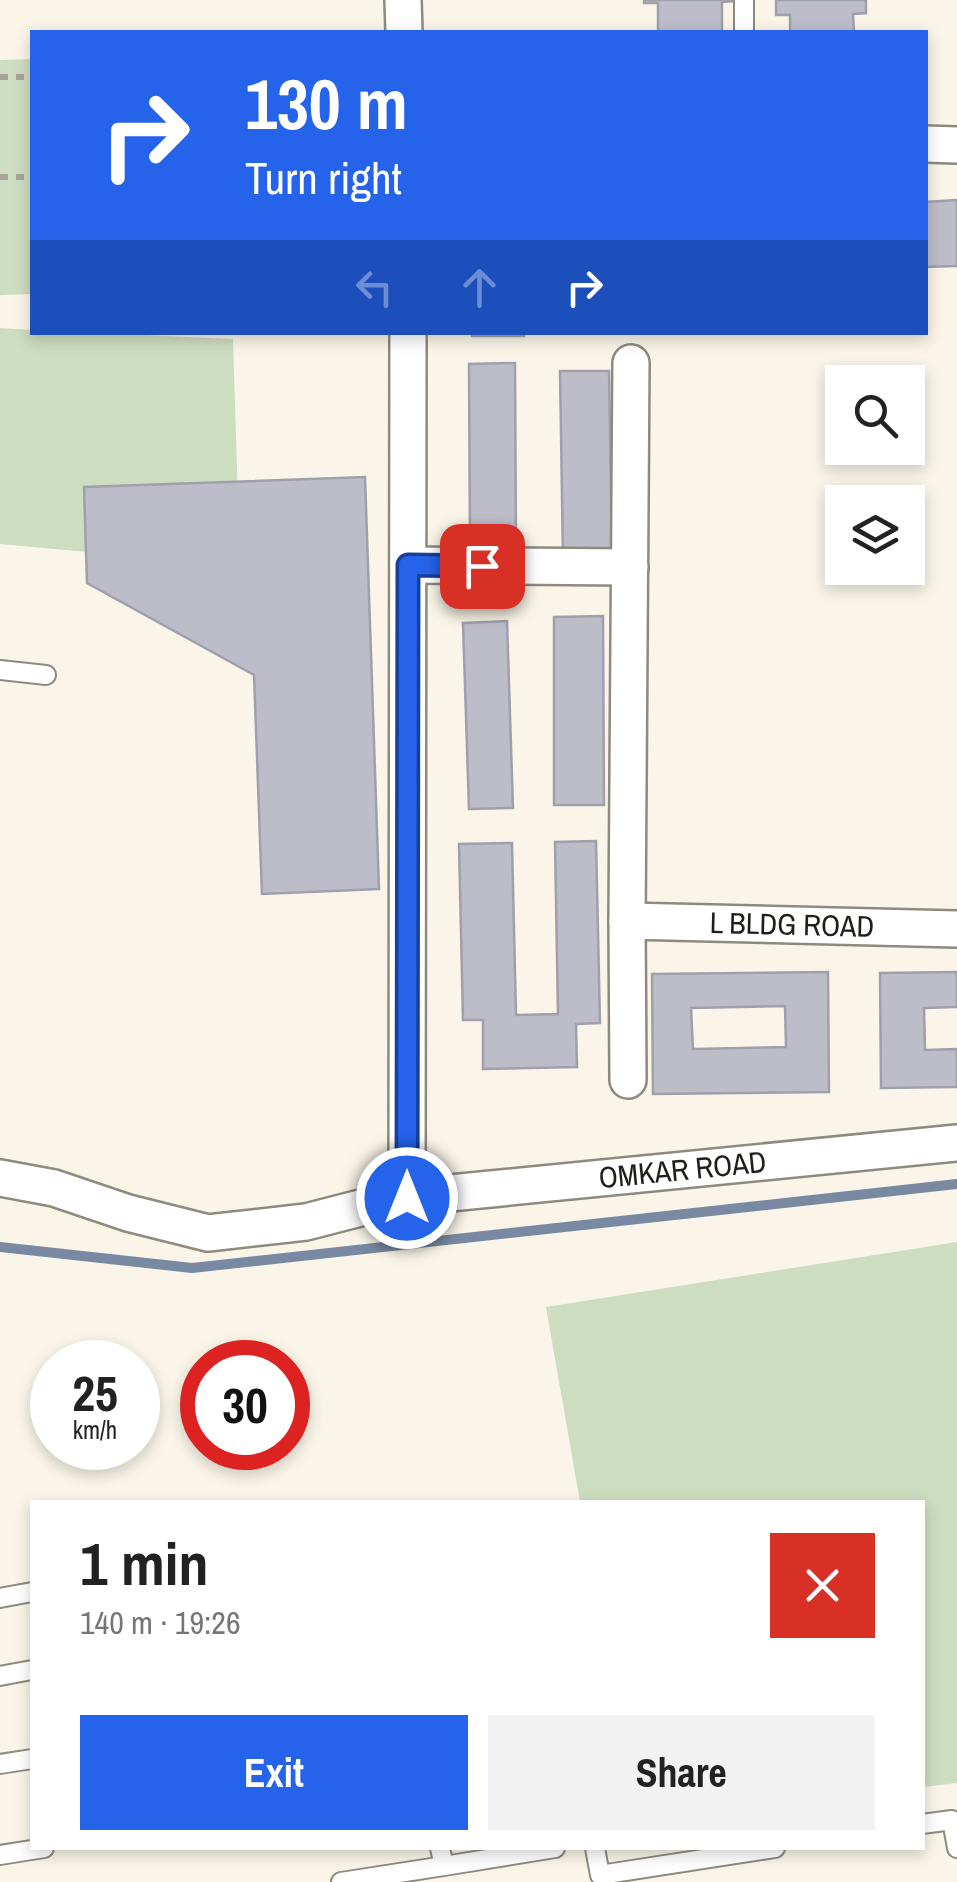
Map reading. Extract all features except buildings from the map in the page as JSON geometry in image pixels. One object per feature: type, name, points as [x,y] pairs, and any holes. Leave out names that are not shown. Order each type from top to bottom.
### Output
[{"type":"street","points":[[403,0],[404,30]]},
{"type":"street","points":[[928,144],[957,145]]},
{"type":"street","points":[[407,1198],[408,335]]},
{"type":"street","points":[[628,1080],[631,363]]},
{"type":"street","points":[[408,565],[630,567]]},
{"type":"street","name":"L BLDG ROAD","points":[[627,921],[957,929]]},
{"type":"street","name":"OMKAR ROAD","points":[[0,1178],[54,1188],[208,1234],[306,1222],[407,1198],[957,1143]]},
{"type":"lane","points":[[744,0],[744,30]]},
{"type":"lane","points":[[0,670],[46,675]]},
{"type":"lane","points":[[0,1598],[30,1592]]},
{"type":"lane","points":[[0,1676],[30,1670]]},
{"type":"lane","points":[[0,1764],[30,1759]]},
{"type":"lane","points":[[925,1824],[952,1820],[957,1848]]},
{"type":"lane","points":[[0,1855],[31,1850]]},
{"type":"lane","points":[[341,1882],[442,1856],[527,1850]]},
{"type":"lane","points":[[595,1850],[600,1875],[762,1850]]},
{"type":"path","points":[[0,78],[30,77]]},
{"type":"path","points":[[0,177],[30,178]]},
{"type":"green space","points":[[30,59],[30,294],[0,295],[0,60]]},
{"type":"green space","points":[[0,328],[30,330],[30,335],[233,339],[240,566],[0,544]]},
{"type":"green space","points":[[957,1242],[957,1783],[925,1787],[925,1500],[580,1500],[546,1307]]},
{"type":"waterway","points":[[0,1247],[192,1268],[957,1184]]},
{"type":"route","points":[[407,1198],[408,565],[482,566]]}]
